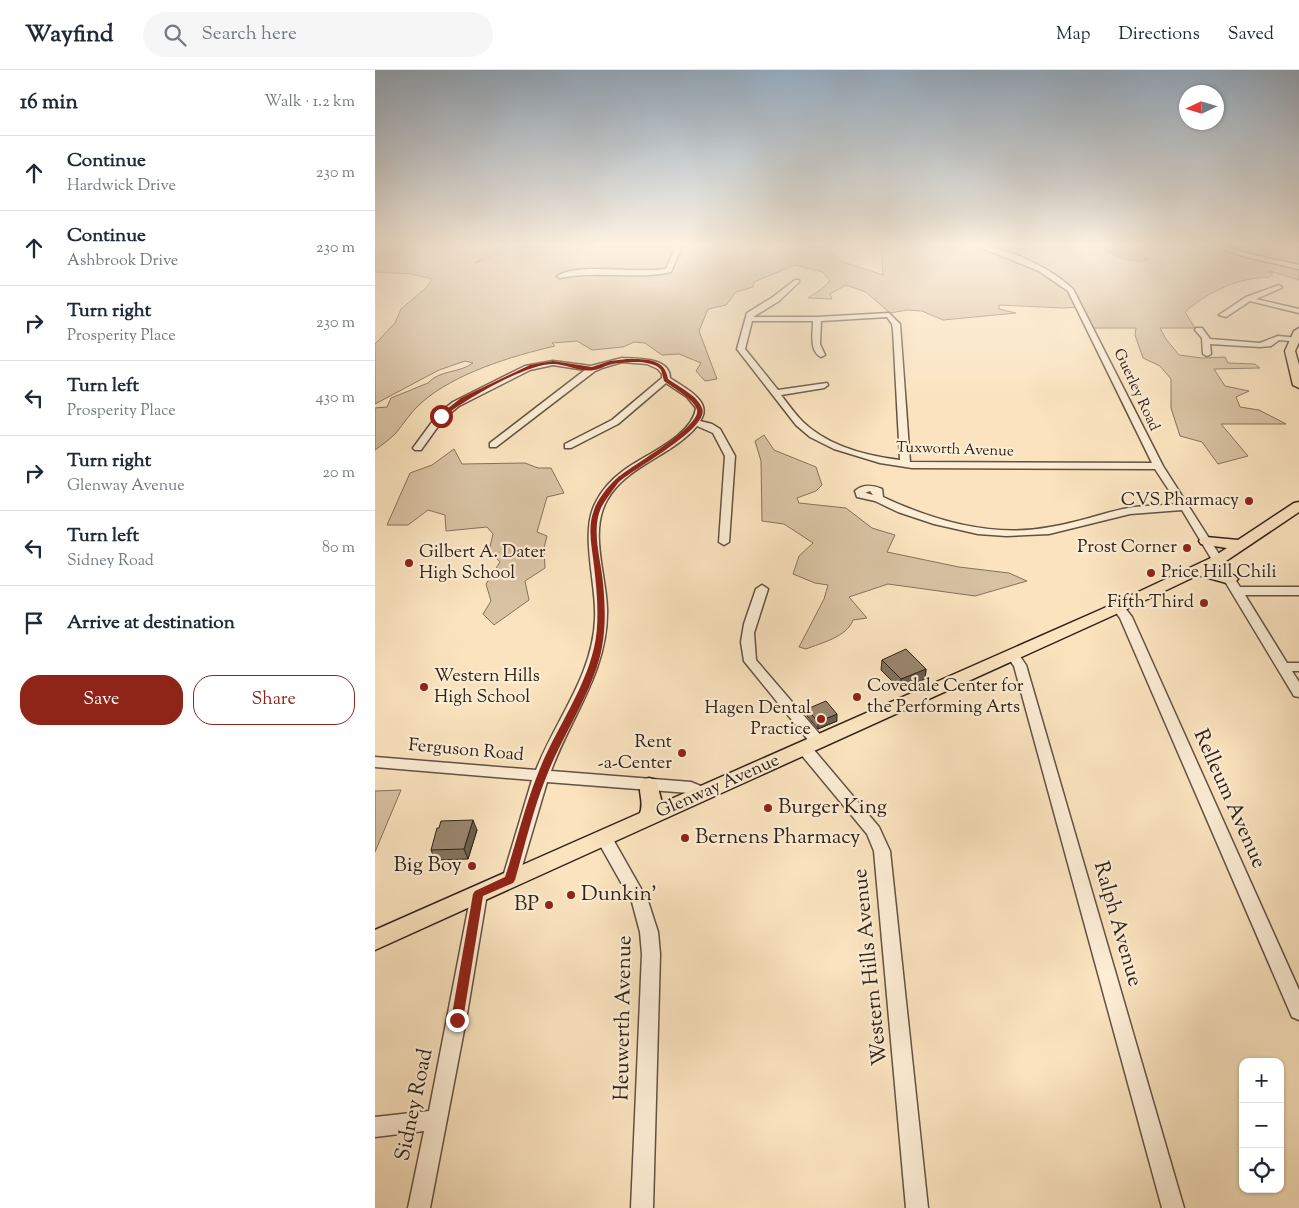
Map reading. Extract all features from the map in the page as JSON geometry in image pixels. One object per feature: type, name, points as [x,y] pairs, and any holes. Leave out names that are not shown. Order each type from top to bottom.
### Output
[{"type":"main road","points":[[1297,337],[1290,351],[1299,384]]},
{"type":"main road","name":"Glenway Avenue","points":[[375,940],[1012,655],[1197,570],[1218,560],[1299,506]]},
{"type":"main road","points":[[1206,540],[1241,545]]},
{"type":"main road","points":[[1197,570],[1233,585]]},
{"type":"main road","points":[[648,818],[653,805],[649,785]]},
{"type":"street","points":[[748,319],[753,312],[776,299]]},
{"type":"street","name":"Guerley Road","points":[[1075,299],[1157,466],[1206,540],[1299,693]]},
{"type":"street","points":[[1249,299],[1299,311]]},
{"type":"street","points":[[1223,315],[1249,299]]},
{"type":"street","points":[[748,319],[817,319],[889,315],[896,324],[897,330],[905,464]]},
{"type":"street","name":"Tuxworth Avenue","points":[[748,319],[741,349],[799,423],[821,440],[883,461],[905,464],[1157,466]]},
{"type":"street","points":[[817,319],[816,344],[821,354]]},
{"type":"street","points":[[1199,330],[1206,341],[1207,354]]},
{"type":"street","points":[[1206,341],[1260,345],[1267,344],[1278,338],[1297,337]]},
{"type":"street","points":[[493,445],[592,369],[617,361],[642,361],[661,367],[666,374],[665,380],[615,422],[568,446]]},
{"type":"street","points":[[418,448],[448,410],[463,399],[527,368],[553,363],[592,369]]},
{"type":"street","points":[[509,880],[542,776],[585,684],[598,648],[601,622],[600,585],[593,528],[598,508],[616,482],[637,465],[673,442],[700,417],[699,406],[665,380]]},
{"type":"street","points":[[775,392],[824,384]]},
{"type":"street","points":[[696,422],[717,431],[730,456],[724,542]]},
{"type":"street","points":[[878,499],[902,510],[938,522],[979,531],[1006,533],[1049,531],[1130,511],[1185,507]]},
{"type":"street","points":[[1233,585],[1299,591]]},
{"type":"street","name":"Western Hills Avenue","points":[[762,589],[749,621],[747,646],[750,661],[874,831],[882,851],[917,1208]]},
{"type":"street","name":"Relleum Avenue","points":[[1117,607],[1126,618],[1299,1011]]},
{"type":"street","name":"Ralph Avenue","points":[[1012,655],[1019,665],[1023,678],[1173,1208]]},
{"type":"street","points":[[1283,667],[1299,668]]},
{"type":"street","name":"Ferguson Road","points":[[375,762],[691,788],[703,793]]},
{"type":"street","name":"Heuwerth Avenue","points":[[604,838],[640,901],[645,914],[650,940],[642,1208]]},
{"type":"street","name":"Sidney Road","points":[[419,1208],[470,951],[479,894]]},
{"type":"street","points":[[375,1127],[437,1120]]},
{"type":"shaded area","points":[[413,299],[731,299],[726,305],[708,309],[699,331],[717,379],[705,381],[696,371],[701,363],[679,354],[662,355],[645,343],[634,342],[623,347],[592,350],[577,341],[552,343],[555,346],[485,367],[467,374],[435,392],[421,403],[396,433],[375,450],[375,408],[387,407],[391,398],[428,383],[438,376],[462,369],[473,363],[465,361],[439,370],[375,404],[375,344],[395,323],[401,309]]},
{"type":"shaded area","points":[[874,299],[1202,299],[1185,312],[1195,328],[1160,328],[1166,339],[1179,355],[1202,358],[1225,357],[1228,363],[1255,364],[1260,368],[1214,369],[1225,386],[1249,391],[1236,397],[1240,407],[1259,410],[1286,424],[1221,424],[1248,456],[1218,464],[1202,442],[1180,436],[1171,408],[1171,379],[1160,366],[1143,358],[1135,335],[1136,328],[1091,328],[1080,307],[999,305],[999,309],[1016,313],[943,320],[922,311],[907,310],[890,313]]},
{"type":"shaded area","points":[[764,435],[774,450],[816,467],[822,485],[816,491],[797,498],[799,503],[846,508],[872,528],[895,535],[887,552],[959,567],[1009,573],[1027,581],[975,596],[888,584],[849,597],[867,618],[853,620],[845,631],[826,642],[806,649],[799,647],[824,599],[828,585],[815,583],[793,574],[799,556],[813,543],[784,524],[762,521],[761,461],[755,441]]},
{"type":"shaded area","points":[[454,449],[462,464],[525,463],[538,468],[551,468],[564,493],[547,497],[537,532],[547,536],[544,548],[545,568],[525,581],[529,600],[494,625],[483,614],[491,601],[486,584],[500,562],[489,551],[493,534],[487,527],[446,531],[445,515],[428,510],[408,525],[387,525],[410,473],[432,465]]},
{"type":"shaded area","points":[[401,790],[375,852],[375,791]]},
{"type":"building","points":[[906,649],[926,669],[901,679],[882,660]]},
{"type":"building","points":[[826,701],[837,714],[818,722],[807,709]]},
{"type":"building","points":[[473,820],[464,849],[431,850],[441,821]]},
{"type":"place","name":"CVS Pharmacy","points":[[1249,501]]},
{"type":"place","name":"Prost Corner","points":[[1187,548]]},
{"type":"place","name":"Gilbert A. Dater High School","points":[[409,563]]},
{"type":"place","name":"Price Hill Chili","points":[[1151,573]]},
{"type":"place","name":"Fifth Third","points":[[1204,603]]},
{"type":"place","name":"Western Hills High School","points":[[424,687]]},
{"type":"place","name":"Covedale Center for the Performing Arts","points":[[857,697]]},
{"type":"place","name":"Hagen Dental Practice","points":[[821,719]]},
{"type":"place","name":"Rent -a-Center","points":[[682,753]]},
{"type":"place","name":"Burger King","points":[[768,808]]},
{"type":"place","name":"Bernens Pharmacy","points":[[685,838]]},
{"type":"place","name":"Big Boy","points":[[472,866]]},
{"type":"place","name":"Dunkin'","points":[[571,895]]},
{"type":"place","name":"BP","points":[[549,905]]},
{"type":"route","points":[[441,416],[463,399],[532,366],[542,363],[558,363],[592,369],[610,362],[627,360],[654,363],[661,367],[666,374],[665,380],[689,396],[699,406],[700,410],[700,417],[681,436],[637,465],[616,482],[610,488],[598,508],[593,528],[600,585],[601,622],[598,648],[585,684],[546,763],[509,880],[479,894],[457,1020]]}]
